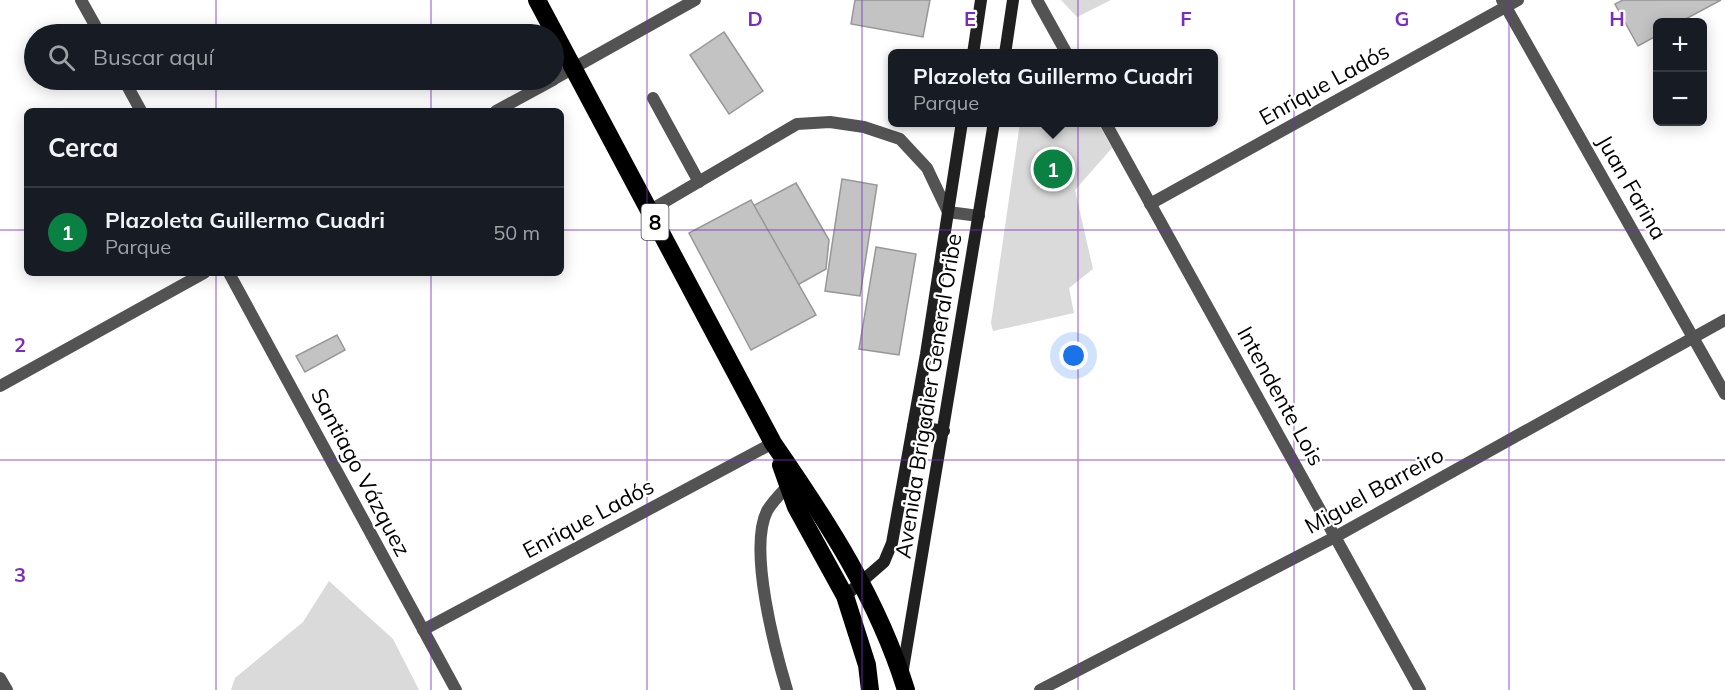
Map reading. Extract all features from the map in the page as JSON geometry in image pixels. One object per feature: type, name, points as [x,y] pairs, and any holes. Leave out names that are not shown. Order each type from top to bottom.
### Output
[{"type":"highway","name":"8","points":[[537,0],[550,24]]},
{"type":"highway","name":"8","points":[[564,51],[773,443],[816,504],[862,582],[904,683]]},
{"type":"highway","name":"8","points":[[773,443],[796,507],[845,596],[867,665],[870,690]]},
{"type":"main road","points":[[974,49],[981,0]]},
{"type":"main road","points":[[1006,49],[1013,0]]},
{"type":"main road","name":"Avenida Brigadier General Oribe","points":[[845,596],[884,562],[892,543],[961,127]]},
{"type":"main road","name":"Avenida Brigadier General Oribe","points":[[904,683],[993,127]]},
{"type":"main road","points":[[913,426],[944,431]]},
{"type":"street","points":[[81,0],[94,24]]},
{"type":"street","points":[[564,73],[695,0]]},
{"type":"street","points":[[1037,0],[1064,49]]},
{"type":"street","name":"Enrique Ladós","points":[[1150,204],[1503,3],[1518,0]]},
{"type":"street","name":"Juan Farina","points":[[1503,3],[1725,394]]},
{"type":"street","points":[[129,90],[139,108]]},
{"type":"street","points":[[501,108],[533,90]]},
{"type":"street","points":[[653,98],[699,182]]},
{"type":"street","points":[[649,211],[797,124],[830,122],[864,127],[900,139],[927,168],[948,212],[979,216]]},
{"type":"street","name":"Intendente Lois","points":[[1107,127],[1420,690]]},
{"type":"street","points":[[0,386],[199,276]]},
{"type":"street","name":"Santiago Vázquez","points":[[231,276],[456,690]]},
{"type":"street","name":"Miguel Barreiro","points":[[1040,690],[1335,537],[1725,320]]},
{"type":"street","name":"Enrique Ladós","points":[[423,630],[773,443]]},
{"type":"street","points":[[788,485],[767,511],[760,539],[773,644],[788,690]]},
{"type":"street","points":[[0,678],[7,690]]},
{"type":"shaded area","points":[[1061,0],[1111,0],[1077,17]]},
{"type":"shaded area","points":[[1019,127],[1100,127],[1112,148],[1075,190],[1093,269],[1069,288],[1074,313],[993,331],[991,323]]},
{"type":"shaded area","points":[[329,581],[393,639],[419,690],[231,690],[235,678],[303,622]]},
{"type":"building","points":[[855,0],[930,0],[923,37],[851,24]]},
{"type":"building","points":[[1623,0],[1721,0],[1687,18],[1653,18],[1653,38],[1638,46],[1615,4]]},
{"type":"building","points":[[724,32],[763,91],[729,114],[690,55]]},
{"type":"building","points":[[842,179],[877,185],[860,296],[825,291]]},
{"type":"building","points":[[796,183],[829,240],[826,269],[794,287],[749,208]]},
{"type":"building","points":[[751,200],[816,315],[751,350],[689,233]]},
{"type":"building","points":[[876,247],[916,254],[899,355],[859,349]]},
{"type":"building","points":[[337,335],[345,350],[305,372],[296,356]]},
{"type":"place","name":"Plazoleta Guillermo Cuadri","points":[[1053,169]]}]
